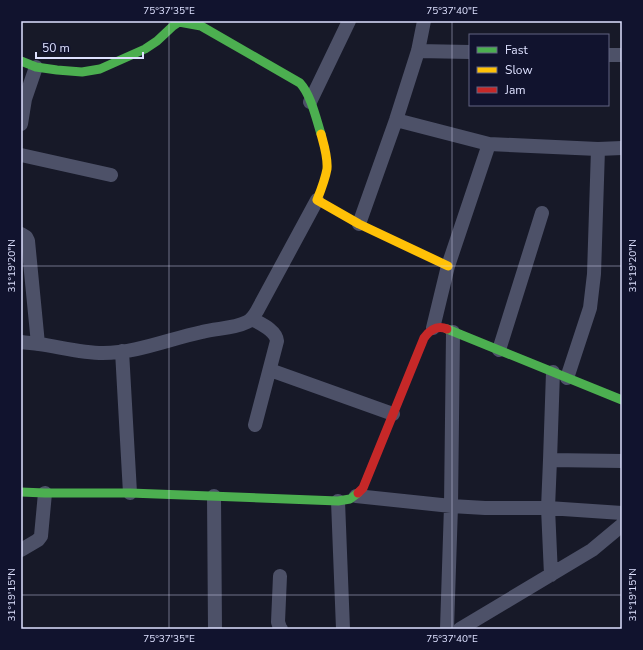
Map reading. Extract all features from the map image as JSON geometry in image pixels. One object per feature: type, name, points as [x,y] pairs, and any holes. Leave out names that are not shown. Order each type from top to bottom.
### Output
[{"type":"street","points":[[21,61],[36,67],[82,72],[100,69],[145,49],[157,41],[179,21],[201,26],[303,85],[325,148],[328,163],[325,178],[317,200],[257,311],[247,322],[203,331],[122,352],[90,352],[21,342]]},
{"type":"street","points":[[310,102],[349,21]]},
{"type":"street","points":[[360,224],[418,52],[424,21]]},
{"type":"street","points":[[418,52],[469,52]]},
{"type":"street","points":[[609,55],[622,55]]},
{"type":"street","points":[[21,124],[25,99],[36,67]]},
{"type":"street","points":[[396,120],[489,144],[598,149],[622,148]]},
{"type":"street","points":[[21,492],[130,493],[338,501],[349,500],[356,496],[363,488],[424,338],[433,328],[448,266],[489,144]]},
{"type":"street","points":[[567,378],[590,308],[594,274],[598,149]]},
{"type":"street","points":[[21,155],[111,175]]},
{"type":"street","points":[[317,200],[360,224],[448,266]]},
{"type":"street","points":[[499,350],[542,213]]},
{"type":"street","points":[[21,234],[26,237],[28,241],[38,344]]},
{"type":"street","points":[[252,318],[273,332],[277,336],[278,341],[255,425]]},
{"type":"street","points":[[433,328],[444,328],[622,400]]},
{"type":"street","points":[[447,629],[451,506],[453,332]]},
{"type":"street","points":[[122,352],[130,493]]},
{"type":"street","points":[[270,370],[393,414]]},
{"type":"street","points":[[551,575],[548,508],[553,372]]},
{"type":"street","points":[[550,460],[622,461]]},
{"type":"street","points":[[21,550],[38,540],[41,536],[45,493]]},
{"type":"street","points":[[214,496],[215,629]]},
{"type":"street","points":[[356,496],[451,506],[485,508],[548,508],[622,513]]},
{"type":"street","points":[[338,501],[343,629]]},
{"type":"street","points":[[460,629],[592,550],[622,525]]},
{"type":"street","points":[[280,576],[278,622],[281,629]]},
{"type":"traffic: fast","points":[[21,61],[36,67],[57,70],[82,72],[100,69],[145,49],[179,22],[201,26],[300,83],[310,100],[321,134]]},
{"type":"traffic: fast","points":[[447,329],[622,400]]},
{"type":"traffic: fast","points":[[21,492],[130,493],[338,501],[350,499],[358,493]]},
{"type":"traffic: slow","points":[[321,134],[326,156],[327,169],[317,200],[359,224],[448,266]]},
{"type":"traffic: jam","points":[[358,493],[363,488],[424,338],[434,329],[447,329]]}]
